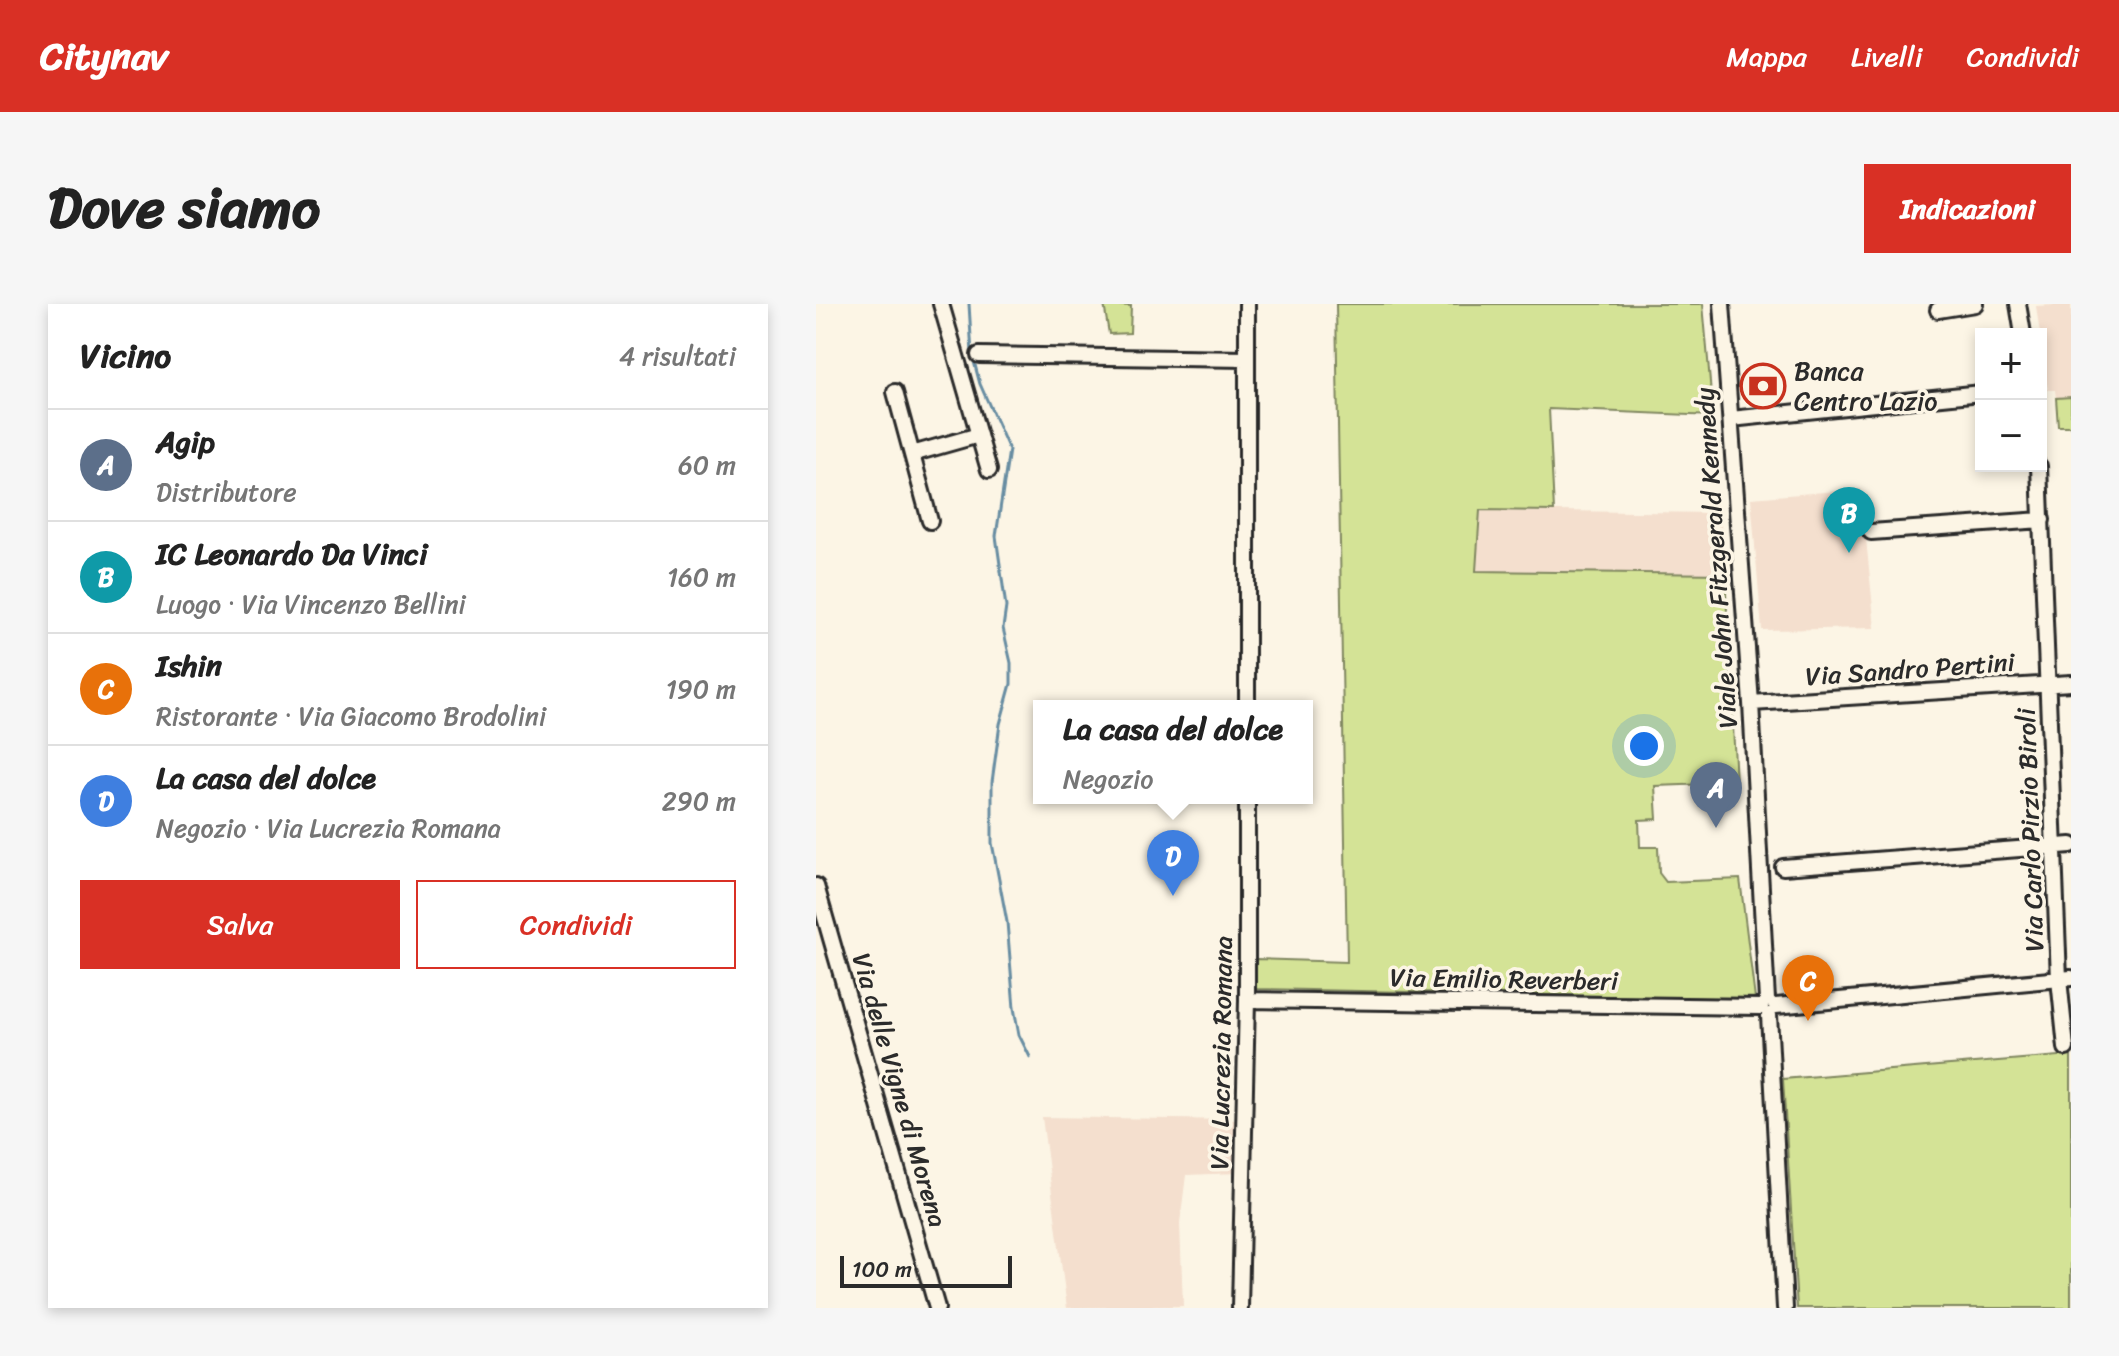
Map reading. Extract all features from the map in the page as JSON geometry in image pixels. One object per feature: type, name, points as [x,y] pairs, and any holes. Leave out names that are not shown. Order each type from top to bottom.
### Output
[{"type":"street","points":[[941,304],[989,470]]},
{"type":"street","points":[[1247,304],[1247,700]]},
{"type":"street","name":"Viale John Fitzgerald Kennedy","points":[[1722,304],[1751,703],[1785,1308]]},
{"type":"street","points":[[1938,310],[1975,304]]},
{"type":"street","points":[[2018,304],[2022,328]]},
{"type":"street","points":[[979,355],[1247,359]]},
{"type":"street","points":[[895,392],[930,521]]},
{"type":"street","points":[[1731,419],[1975,394]]},
{"type":"street","points":[[912,454],[979,435]]},
{"type":"street","name":"Via Carlo Pirzio Biroli","points":[[2039,472],[2054,846],[2065,978],[2066,1048]]},
{"type":"street","points":[[1871,532],[2042,520]]},
{"type":"street","name":"Via Sandro Pertini","points":[[1751,703],[2071,683]]},
{"type":"street","name":"Via Lucrezia Romana","points":[[1240,1308],[1247,1000],[1247,804]]},
{"type":"street","points":[[1783,867],[2071,845]]},
{"type":"street","name":"Via delle Vigne di Morena","points":[[816,886],[937,1308]]},
{"type":"street","name":"Via Emilio Reverberi","points":[[1247,1000],[1768,1007],[2065,978]]},
{"type":"shaded area","points":[[2071,304],[2071,397],[2056,398],[2055,390],[2048,390],[2047,328],[2039,328],[2036,306]]},
{"type":"shaded area","points":[[1861,489],[1875,628],[1762,630],[1751,498]]},
{"type":"shaded area","points":[[1479,510],[1720,513],[1725,574],[1476,571]]},
{"type":"shaded area","points":[[1042,1117],[1237,1120],[1238,1173],[1186,1175],[1180,1223],[1183,1306],[1067,1308]]},
{"type":"green space","points":[[1104,304],[1131,306],[1130,333],[1109,334]]},
{"type":"green space","points":[[1336,304],[1703,304],[1713,416],[1549,409],[1554,511],[1480,510],[1476,571],[1725,574],[1736,783],[1655,786],[1657,819],[1639,820],[1640,847],[1658,847],[1659,873],[1666,882],[1740,879],[1755,999],[1256,989],[1256,959],[1347,962]]},
{"type":"green space","points":[[2071,397],[2071,426],[2058,426],[2056,398]]},
{"type":"green space","points":[[2071,1055],[2071,1308],[1797,1308],[1783,1079]]},
{"type":"waterway","points":[[969,304],[972,354],[980,384],[1009,450],[996,536],[1006,607],[1003,628],[1011,663],[1011,684],[1000,724],[992,782],[992,843],[1007,922],[1014,1008],[1019,1035],[1030,1057]]},
{"type":"place","name":"Banca Centro Lazio","points":[[1763,386]]},
{"type":"place","name":"IC Leonardo Da Vinci","points":[[1849,553]]},
{"type":"place","name":"Agip","points":[[1716,828]]},
{"type":"place","name":"La casa del dolce","points":[[1173,896]]},
{"type":"place","name":"Ishin","points":[[1808,1021]]}]
